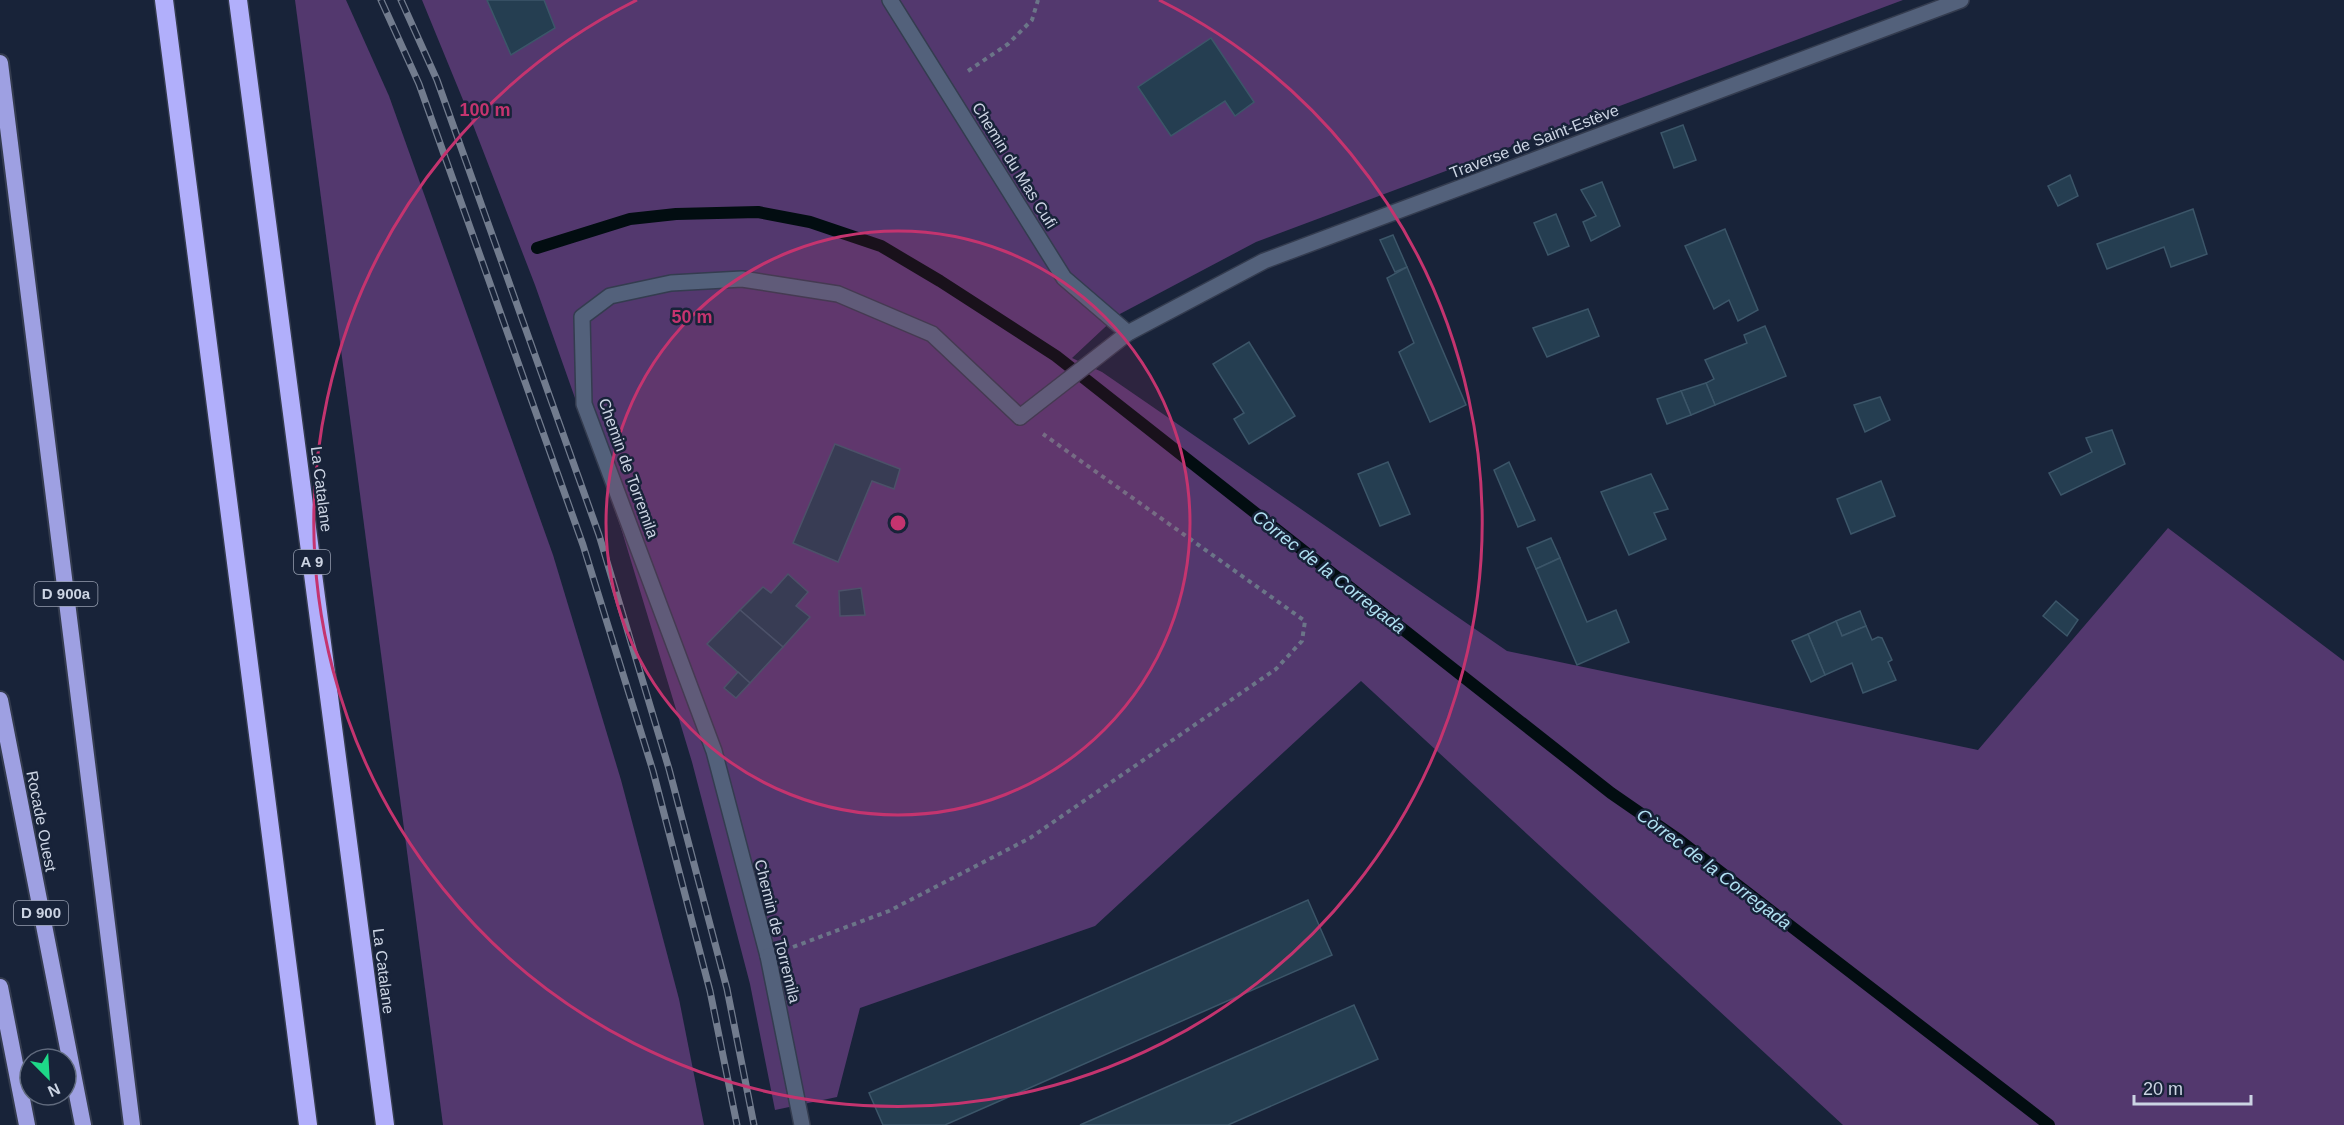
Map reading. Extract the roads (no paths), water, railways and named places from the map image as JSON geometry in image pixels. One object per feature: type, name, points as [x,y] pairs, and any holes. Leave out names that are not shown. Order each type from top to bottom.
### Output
[{"type":"highway","points":[[164,0],[308,1125]]},
{"type":"highway","name":"La Catalane","points":[[238,0],[385,1125]]},
{"type":"highway","name":"D 900a","points":[[0,63],[132,1125]]},
{"type":"highway","name":"Rocade Ouest","points":[[0,700],[83,1125]]},
{"type":"highway","points":[[0,987],[27,1125]]},
{"type":"street","name":"Chemin du Mas Cufi","points":[[890,0],[1064,278],[1128,333]]},
{"type":"street","name":"Traverse de Saint-Estève","points":[[1128,333],[1264,261],[1961,0]]},
{"type":"street","name":"Chemin de Torremila","points":[[802,1125],[768,957],[714,751],[584,404],[582,317],[610,296],[671,283],[742,279],[838,294],[932,334],[1020,417],[1128,333]]},
{"type":"waterway","name":"Còrrec de la Corregada","points":[[537,248],[630,219],[676,214],[758,212],[810,222],[881,246],[1056,356],[1611,793],[1679,840],[2049,1125]]},
{"type":"railway","points":[[381,0],[419,84],[583,545],[653,771],[710,991],[737,1125]]},
{"type":"railway","points":[[401,0],[437,80],[599,535],[669,769],[727,989],[754,1125]]}]
